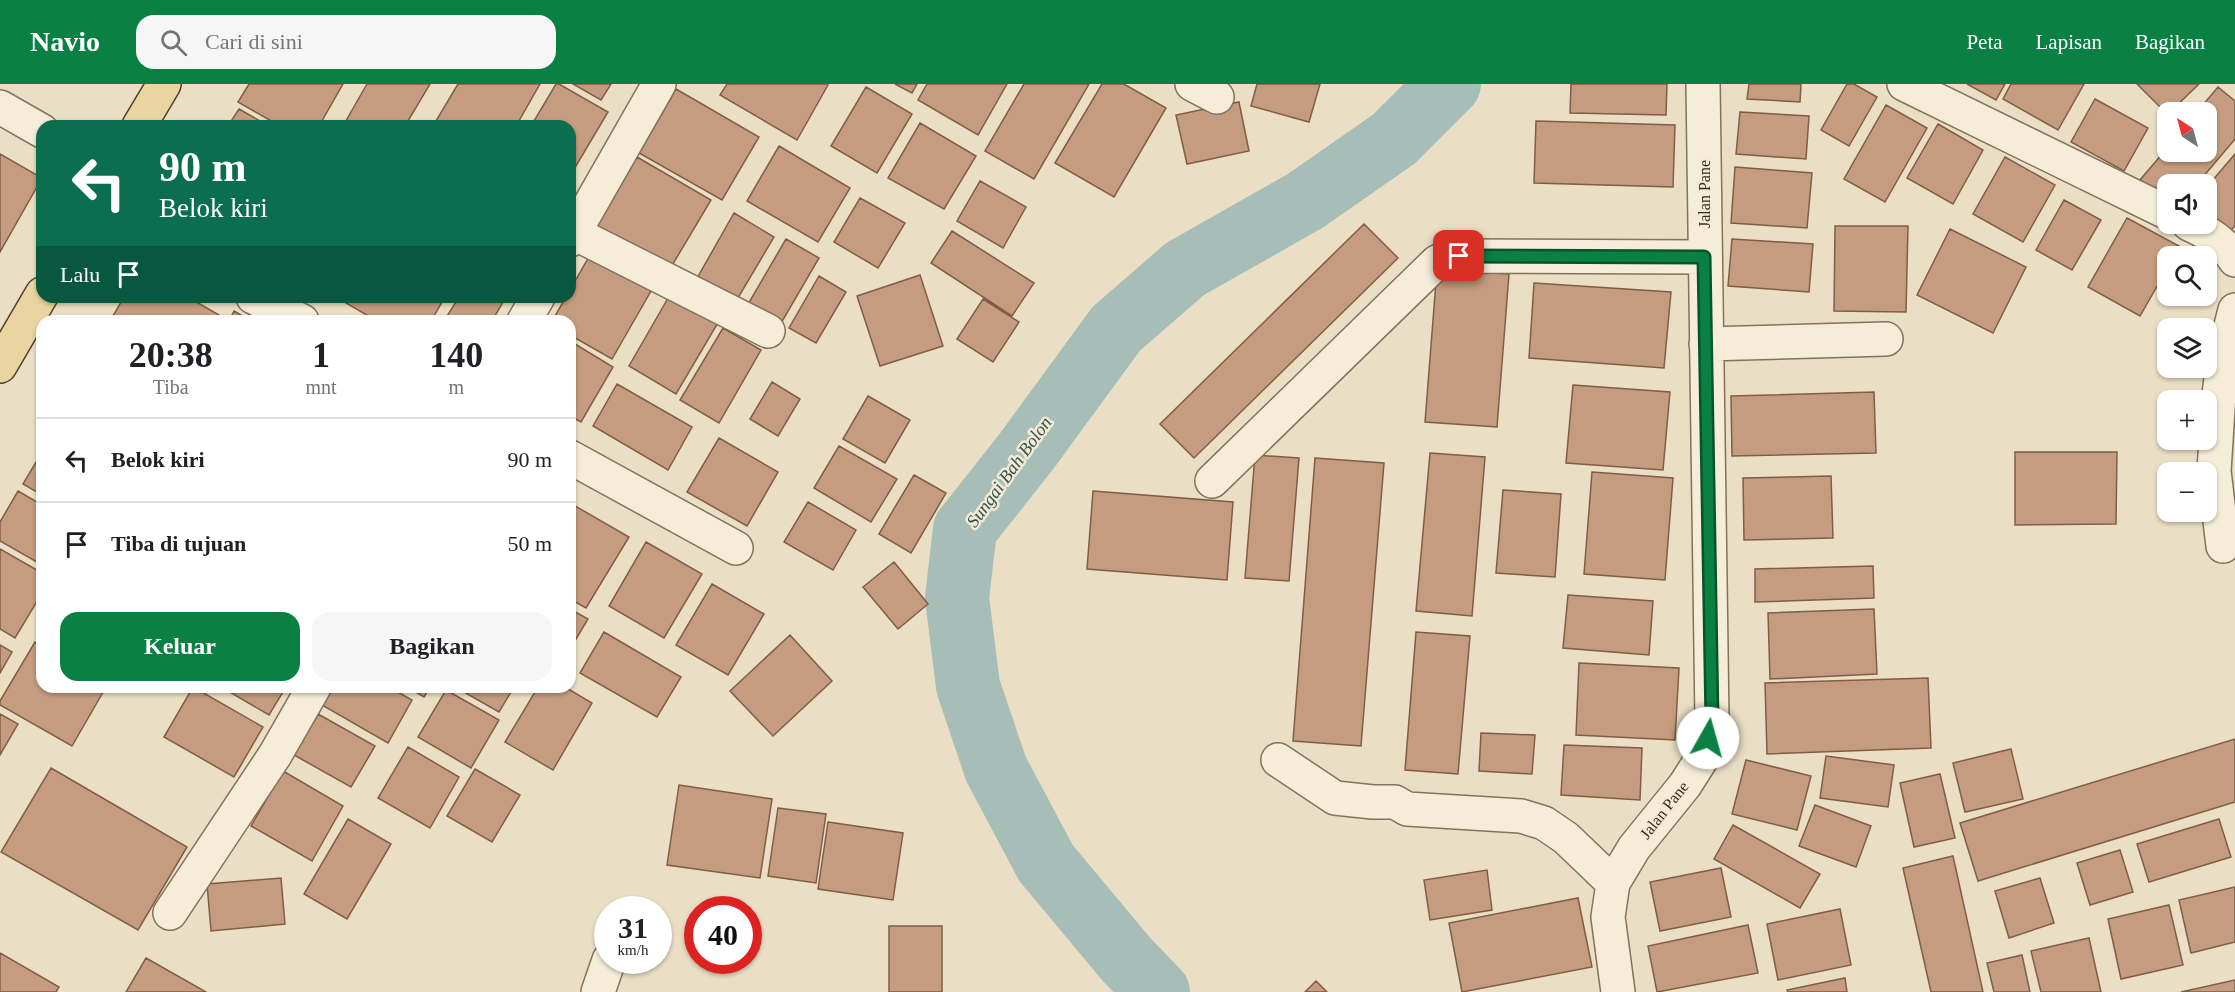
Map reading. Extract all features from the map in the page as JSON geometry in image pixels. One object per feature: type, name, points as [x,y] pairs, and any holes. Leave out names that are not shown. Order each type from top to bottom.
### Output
[{"type":"main road","points":[[143,120],[164,84]]},
{"type":"main road","points":[[0,366],[37,303]]},
{"type":"street","points":[[576,230],[659,84]]},
{"type":"street","name":"Jalan Pane","points":[[1618,992],[1608,917],[1613,883],[1634,848],[1685,784],[1704,755],[1712,721],[1703,84]]},
{"type":"street","points":[[1904,84],[2157,208]]},
{"type":"street","points":[[0,107],[36,128]]},
{"type":"street","points":[[2211,234],[2227,247],[2235,260]]},
{"type":"street","points":[[576,239],[768,331]]},
{"type":"street","points":[[1212,481],[1426,271],[1447,257],[1704,257]]},
{"type":"street","points":[[265,303],[290,315]]},
{"type":"street","points":[[2223,546],[2214,471],[2219,394],[2225,349],[2235,310]]},
{"type":"street","points":[[1706,344],[1886,339]]},
{"type":"street","points":[[576,460],[735,548]]},
{"type":"street","points":[[170,913],[275,755],[311,693]]},
{"type":"street","points":[[1278,760],[1335,798],[1395,802],[1407,809],[1521,816],[1544,823],[1566,838],[1613,883]]},
{"type":"street","points":[[598,992],[604,974]]},
{"type":"building","points":[[249,84],[343,84],[322,120],[270,120],[238,102]]},
{"type":"building","points":[[367,84],[430,84],[409,120],[346,120]]},
{"type":"building","points":[[458,84],[540,84],[519,120],[437,120]]},
{"type":"building","points":[[556,84],[608,112],[576,166],[576,120],[535,120]]},
{"type":"building","points":[[573,84],[611,84],[601,100]]},
{"type":"building","points":[[727,84],[828,85],[797,140],[720,95]]},
{"type":"building","points":[[895,84],[917,84],[912,93]]},
{"type":"building","points":[[927,84],[1007,84],[978,135],[918,100]]},
{"type":"building","points":[[1024,84],[1089,84],[1034,179],[985,151]]},
{"type":"building","points":[[1102,84],[1124,84],[1166,108],[1114,197],[1055,163]]},
{"type":"building","points":[[1257,84],[1320,84],[1309,122],[1251,106]]},
{"type":"building","points":[[1571,84],[1667,84],[1666,115],[1570,113]]},
{"type":"building","points":[[1749,84],[1801,84],[1800,102],[1747,99]]},
{"type":"building","points":[[1847,84],[1854,84],[1877,97],[1849,146],[1821,130]]},
{"type":"building","points":[[1967,84],[2005,84],[1996,100]]},
{"type":"building","points":[[2011,84],[2084,84],[2058,130],[2003,99]]},
{"type":"building","points":[[2137,84],[2199,84],[2180,102],[2157,102],[2157,104]]},
{"type":"building","points":[[866,87],[912,114],[877,173],[831,146]]},
{"type":"building","points":[[2218,87],[2235,101],[2235,139],[2217,160],[2217,102],[2205,102]]},
{"type":"building","points":[[676,89],[759,137],[722,200],[639,153]]},
{"type":"building","points":[[2095,99],[2148,128],[2124,171],[2071,142]]},
{"type":"building","points":[[1239,102],[1249,151],[1187,164],[1176,115]]},
{"type":"building","points":[[1886,105],[1927,128],[1885,202],[1844,179]]},
{"type":"building","points":[[239,109],[258,120],[232,120]]},
{"type":"building","points":[[1740,112],[1809,116],[1806,159],[1736,154]]},
{"type":"building","points":[[1536,121],[1675,125],[1673,187],[1534,183]]},
{"type":"building","points":[[920,123],[976,156],[944,209],[888,178]]},
{"type":"building","points":[[1938,124],[1983,150],[1953,204],[1907,178]]},
{"type":"building","points":[[779,146],[850,188],[818,242],[747,201]]},
{"type":"building","points":[[0,154],[36,175],[36,189],[0,252]]},
{"type":"building","points":[[2235,154],[2235,226],[2229,232],[2217,222],[2217,175]]},
{"type":"building","points":[[637,157],[711,200],[667,274],[593,232]]},
{"type":"building","points":[[2005,157],[2055,185],[2023,242],[1973,214]]},
{"type":"building","points":[[2157,160],[2157,162],[2216,162],[2205,174],[2157,174],[2157,194],[2140,180]]},
{"type":"building","points":[[1735,167],[1812,173],[1807,228],[1731,223]]},
{"type":"building","points":[[980,181],[1026,207],[1003,248],[957,221]]},
{"type":"building","points":[[860,198],[905,223],[878,268],[834,242]]},
{"type":"building","points":[[2064,200],[2101,220],[2072,270],[2036,250]]},
{"type":"building","points":[[734,213],[774,237],[735,303],[696,280]]},
{"type":"building","points":[[2127,218],[2179,246],[2157,246],[2157,286],[2140,316],[2088,287]]},
{"type":"building","points":[[1364,224],[1398,258],[1194,458],[1160,424]]},
{"type":"building","points":[[1835,226],[1908,226],[1906,312],[1834,311]]},
{"type":"building","points":[[1950,229],[2026,267],[1993,333],[1917,295]]},
{"type":"building","points":[[952,231],[1034,283],[1012,316],[931,263]]},
{"type":"building","points":[[786,239],[819,258],[780,325],[747,306]]},
{"type":"building","points":[[1732,239],[1813,244],[1809,292],[1728,286]]},
{"type":"building","points":[[590,255],[651,291],[612,359],[576,338],[576,315],[556,315],[562,303],[576,303],[576,280]]},
{"type":"building","points":[[1437,269],[1509,274],[1497,427],[1425,422]]},
{"type":"building","points":[[920,275],[943,346],[880,366],[857,296]]},
{"type":"building","points":[[819,276],[846,292],[816,343],[789,328]]},
{"type":"building","points":[[1534,283],[1671,292],[1664,368],[1529,358]]},
{"type":"building","points":[[671,293],[719,321],[676,394],[629,366]]},
{"type":"building","points":[[983,299],[1019,322],[993,362],[957,339]]},
{"type":"building","points":[[120,303],[198,303],[219,315],[114,315]]},
{"type":"building","points":[[346,303],[442,303],[434,315],[367,315]]},
{"type":"building","points":[[455,303],[502,303],[496,315],[448,315]]},
{"type":"building","points":[[723,328],[761,350],[719,423],[680,400]]},
{"type":"building","points":[[576,345],[613,367],[581,422],[576,419]]},
{"type":"building","points":[[772,382],[800,399],[778,436],[750,419]]},
{"type":"building","points":[[617,384],[692,427],[668,470],[593,426]]},
{"type":"building","points":[[1573,385],[1670,392],[1663,470],[1566,463]]},
{"type":"building","points":[[1874,392],[1876,453],[1732,456],[1731,396]]},
{"type":"building","points":[[868,396],[910,420],[885,463],[843,439]]},
{"type":"building","points":[[719,438],[778,472],[747,526],[687,492]]},
{"type":"building","points":[[839,446],[897,479],[871,522],[814,488]]},
{"type":"building","points":[[2015,452],[2117,452],[2116,524],[2015,525]]},
{"type":"building","points":[[1430,453],[1485,457],[1472,616],[1416,611]]},
{"type":"building","points":[[1255,455],[1299,458],[1289,581],[1245,578]]},
{"type":"building","points":[[1315,458],[1384,463],[1361,746],[1293,741]]},
{"type":"building","points":[[36,462],[36,492],[23,484]]},
{"type":"building","points":[[1592,472],[1673,478],[1665,580],[1584,574]]},
{"type":"building","points":[[914,475],[946,493],[911,553],[879,534]]},
{"type":"building","points":[[1831,476],[1833,538],[1744,540],[1743,478]]},
{"type":"building","points":[[1503,490],[1561,494],[1555,577],[1496,573]]},
{"type":"building","points":[[18,491],[36,502],[36,562],[0,541],[0,522]]},
{"type":"building","points":[[1093,491],[1233,502],[1227,580],[1087,569]]},
{"type":"building","points":[[808,502],[856,530],[833,570],[784,542]]},
{"type":"building","points":[[576,506],[629,537],[586,608],[576,602]]},
{"type":"building","points":[[646,542],[702,574],[664,638],[609,606]]},
{"type":"building","points":[[0,549],[36,570],[36,603],[15,638],[0,629]]},
{"type":"building","points":[[894,562],[928,604],[898,629],[863,587]]},
{"type":"building","points":[[1873,566],[1874,598],[1755,602],[1755,569]]},
{"type":"building","points":[[712,584],[764,614],[728,675],[676,645]]},
{"type":"building","points":[[1568,595],[1653,601],[1649,655],[1563,648]]},
{"type":"building","points":[[1874,609],[1877,674],[1770,679],[1768,613]]},
{"type":"building","points":[[576,612],[588,619],[576,639]]},
{"type":"building","points":[[604,632],[681,677],[657,717],[580,673]]},
{"type":"building","points":[[1416,632],[1470,636],[1458,774],[1405,770]]},
{"type":"building","points":[[790,635],[832,681],[773,736],[730,691]]},
{"type":"building","points":[[35,642],[36,693],[103,693],[72,746],[0,705],[0,701]]},
{"type":"building","points":[[0,645],[12,652],[0,673]]},
{"type":"building","points":[[1579,663],[1679,668],[1675,740],[1576,735]]},
{"type":"building","points":[[1928,678],[1931,748],[1767,754],[1765,683]]},
{"type":"building","points":[[190,693],[204,693],[263,727],[234,777],[164,737]]},
{"type":"building","points":[[231,693],[282,693],[269,715]]},
{"type":"building","points":[[329,693],[400,693],[412,700],[388,743],[322,705]]},
{"type":"building","points":[[444,693],[451,693],[499,720],[471,768],[418,737]]},
{"type":"building","points":[[466,693],[510,693],[499,712]]},
{"type":"building","points":[[534,693],[575,693],[592,703],[553,770],[505,742]]},
{"type":"building","points":[[0,714],[18,724],[0,755]]},
{"type":"building","points":[[318,714],[375,746],[351,787],[294,755]]},
{"type":"building","points":[[1481,733],[1535,735],[1532,774],[1479,771]]},
{"type":"building","points":[[2235,739],[2235,802],[1978,881],[1960,823]]},
{"type":"building","points":[[1564,745],[1642,748],[1640,800],[1561,795]]},
{"type":"building","points":[[408,747],[459,777],[430,828],[378,798]]},
{"type":"building","points":[[2011,749],[2023,799],[1965,812],[1953,763]]},
{"type":"building","points":[[1826,756],[1894,765],[1888,807],[1820,798]]},
{"type":"building","points":[[1746,760],[1811,776],[1797,830],[1732,814]]},
{"type":"building","points":[[51,768],[187,847],[138,930],[1,852]]},
{"type":"building","points":[[475,769],[520,795],[492,842],[447,816]]},
{"type":"building","points":[[283,771],[343,806],[312,861],[251,826]]},
{"type":"building","points":[[1940,774],[1955,838],[1914,847],[1900,783]]},
{"type":"building","points":[[679,785],[772,799],[760,878],[667,865]]},
{"type":"building","points":[[1815,805],[1871,826],[1856,867],[1799,846]]},
{"type":"building","points":[[778,808],[826,814],[816,883],[768,876]]},
{"type":"building","points":[[348,819],[391,844],[347,919],[304,894]]},
{"type":"building","points":[[2219,819],[2231,857],[2149,882],[2137,844]]},
{"type":"building","points":[[828,822],[903,833],[893,900],[818,889]]},
{"type":"building","points":[[1733,825],[1820,874],[1800,908],[1714,859]]},
{"type":"building","points":[[2120,850],[2133,892],[2090,905],[2077,863]]},
{"type":"building","points":[[1953,856],[1983,992],[1931,992],[1903,868]]},
{"type":"building","points":[[1721,868],[1731,917],[1660,931],[1650,882]]},
{"type":"building","points":[[1487,870],[1492,910],[1430,920],[1424,880]]},
{"type":"building","points":[[281,878],[285,924],[211,931],[207,884]]},
{"type":"building","points":[[2040,878],[2054,923],[2009,938],[1995,891]]},
{"type":"building","points":[[2235,887],[2235,942],[2191,953],[2179,900]]},
{"type":"building","points":[[1578,898],[1592,967],[1462,992],[1449,923]]},
{"type":"building","points":[[2169,905],[2183,965],[2121,979],[2108,919]]},
{"type":"building","points":[[1840,909],[1851,965],[1778,980],[1767,924]]},
{"type":"building","points":[[1748,925],[1758,973],[1657,992],[1648,946]]},
{"type":"building","points":[[889,926],[942,926],[942,992],[889,992]]},
{"type":"building","points":[[2089,938],[2101,992],[2041,992],[2031,951]]},
{"type":"building","points":[[0,953],[59,987],[56,992],[0,992]]},
{"type":"building","points":[[2022,955],[2030,992],[1994,992],[1987,963]]},
{"type":"building","points":[[146,958],[206,992],[126,992]]},
{"type":"building","points":[[1845,978],[1847,992],[1788,992],[1787,990]]},
{"type":"building","points":[[2235,980],[2235,992],[2181,992]]},
{"type":"building","points":[[1316,981],[1327,992],[1305,992]]},
{"type":"waterway","name":"Sungai Bah Bolon","points":[[1158,992],[1127,960],[1046,863],[996,769],[968,686],[957,598],[965,529],[1026,452],[1116,329],[1185,269],[1305,201],[1394,139],[1449,84]]},
{"type":"route","points":[[1459,256],[1704,257],[1712,721],[1708,738]]}]
